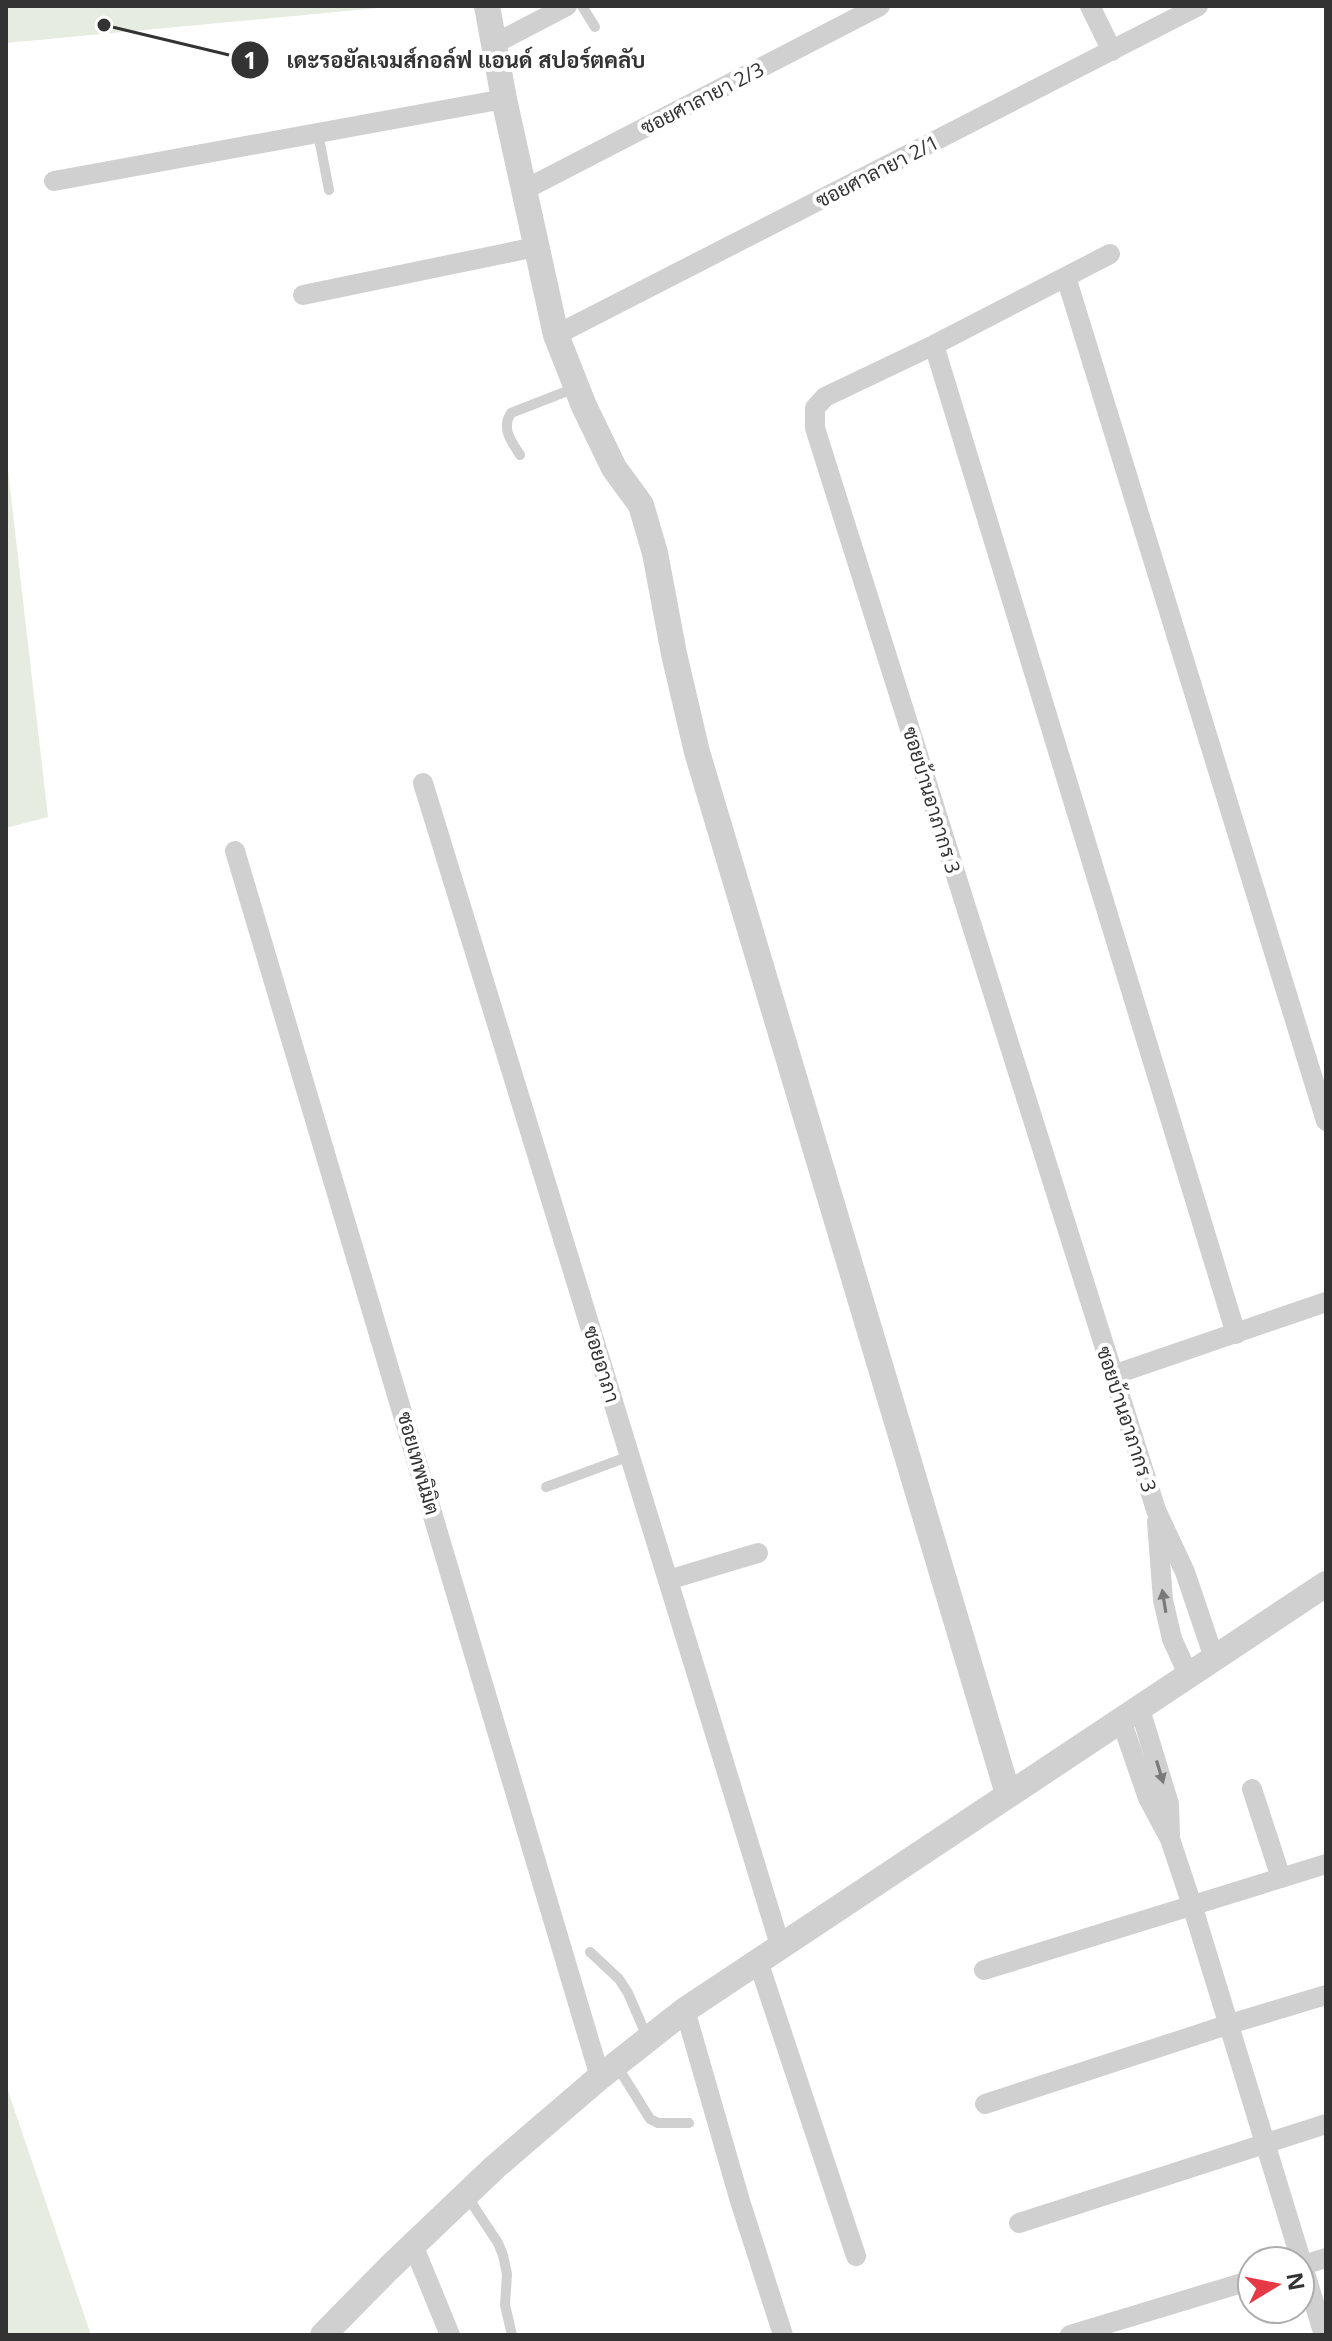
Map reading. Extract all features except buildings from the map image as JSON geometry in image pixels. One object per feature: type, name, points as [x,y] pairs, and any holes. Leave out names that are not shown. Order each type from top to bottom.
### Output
[{"type":"street","points":[[487,6],[504,99],[556,335],[614,468],[641,505],[655,553],[697,752],[1008,1794]]},
{"type":"street","points":[[494,44],[567,6]]},
{"type":"street","name":"ซอยศาลายา 2/3","points":[[524,190],[880,6]]},
{"type":"street","points":[[1090,6],[1112,51]]},
{"type":"street","name":"ซอยศาลายา 2/1","points":[[556,335],[1198,6]]},
{"type":"street","points":[[54,181],[504,99]]},
{"type":"street","points":[[303,295],[536,247]]},
{"type":"street","name":"ซอยบ้านอาภากร 3","points":[[1110,254],[934,345],[825,397],[815,408],[815,428],[1156,1510],[1185,1572],[1214,1658]]},
{"type":"street","points":[[1066,277],[1326,1121]]},
{"type":"street","points":[[934,345],[1236,1334]]},
{"type":"street","name":"ซอยอาภา","points":[[423,783],[780,1945]]},
{"type":"street","name":"ซอยเทพนิมิต","points":[[235,851],[608,2070]]},
{"type":"street","points":[[1113,1375],[1326,1302]]},
{"type":"street","name":"ซอยบ้านอาภากร 3","points":[[1156,1510],[1163,1600],[1172,1639],[1188,1674]]},
{"type":"street","points":[[668,1580],[758,1553]]},
{"type":"street","points":[[330,2332],[466,2195],[608,2070],[685,2010],[1326,1584]]},
{"type":"street","points":[[1130,1713],[1169,1804],[1170,1839],[1230,2024],[1296,2245]]},
{"type":"street","points":[[1252,1789],[1281,1878]]},
{"type":"street","points":[[984,1970],[1326,1864]]},
{"type":"street","points":[[758,1961],[856,2256]]},
{"type":"street","points":[[985,2104],[1326,1995]]},
{"type":"street","points":[[685,2010],[740,2201],[783,2335]]},
{"type":"street","points":[[1019,2223],[1326,2124]]},
{"type":"street","points":[[413,2245],[450,2335]]},
{"type":"street","points":[[1070,2335],[1236,2285]]},
{"type":"street","points":[[1316,2310],[1324,2335]]},
{"type":"lane","points":[[582,6],[595,27]]},
{"type":"lane","points":[[318,133],[329,190]]},
{"type":"lane","points":[[520,455],[506,427],[511,413],[577,387]]},
{"type":"lane","points":[[546,1487],[630,1456]]},
{"type":"lane","points":[[590,1952],[619,1979],[648,2039]]},
{"type":"lane","points":[[608,2070],[650,2119],[658,2123],[689,2123]]},
{"type":"lane","points":[[466,2195],[503,2255],[507,2274],[505,2305],[512,2335]]},
{"type":"shaded area","points":[[6,6],[399,6],[6,43]]},
{"type":"shaded area","points":[[6,453],[48,817],[6,828]]},
{"type":"shaded area","points":[[6,2085],[91,2335],[6,2335]]},
{"type":"place","name":"เดะรอยัลเจมส์กอล์ฟ แอนด์ สปอร์ตคลับ","points":[[104,25]]}]
